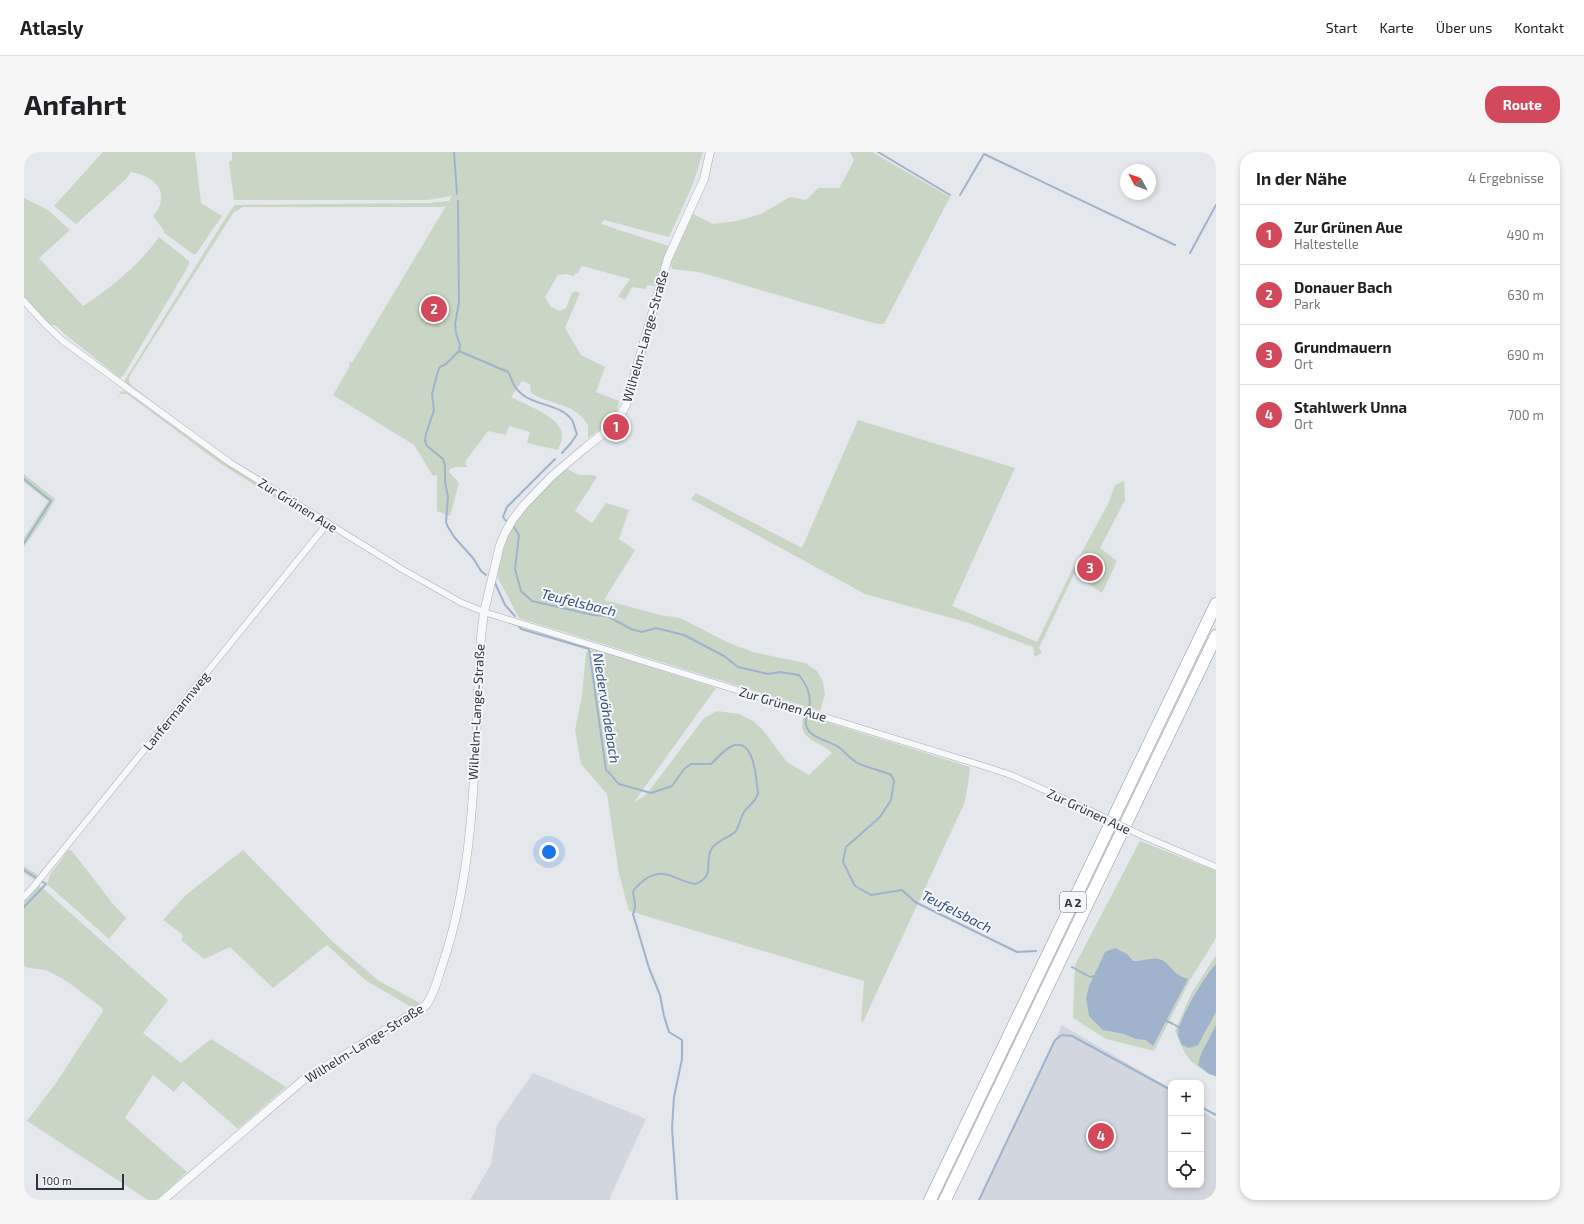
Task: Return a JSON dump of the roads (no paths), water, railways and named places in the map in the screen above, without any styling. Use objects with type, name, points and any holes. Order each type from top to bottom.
[{"type":"highway","name":"A 2","points":[[930,1200],[1216,604]]},
{"type":"highway","name":"A 2","points":[[945,1200],[1216,636]]},
{"type":"street","name":"Wilhelm-Lange-Straße","points":[[163,1200],[298,1084],[426,1005],[432,996],[449,946],[458,911],[466,859],[471,815],[480,644],[484,612],[500,545],[513,519],[524,505],[567,462],[609,429],[622,412],[639,362],[668,258],[704,179],[710,152]]},
{"type":"street","name":"Zur Grünen Aue","points":[[24,300],[45,324],[63,341],[135,395],[229,462],[328,524],[462,603],[484,612],[1011,775],[1143,836],[1216,867]]},
{"type":"street","name":"Lanfermannweg","points":[[24,897],[40,880],[328,524]]},
{"type":"water","points":[[1115,948],[1127,954],[1133,961],[1159,959],[1167,964],[1177,974],[1188,979],[1153,1046],[1146,1040],[1136,1039],[1124,1034],[1103,1030],[1089,1016],[1086,998],[1089,986],[1105,952]]},
{"type":"water","points":[[1216,964],[1216,1012],[1198,1045],[1189,1048],[1182,1045],[1178,1036],[1180,1026],[1183,1017],[1194,997]]},
{"type":"water","points":[[1216,1025],[1216,1076],[1209,1074],[1198,1065],[1201,1054]]},
{"type":"waterway","name":"Niedervöhdebach","points":[[454,152],[457,194]]},
{"type":"waterway","points":[[878,152],[950,195]]},
{"type":"waterway","points":[[960,195],[984,154],[1175,245]]},
{"type":"waterway","name":"Niedervöhdebach","points":[[458,201],[459,303],[455,324],[460,345],[459,351],[446,364],[440,367],[438,371],[432,394],[434,410],[425,441],[427,446],[443,459],[445,466],[445,482],[448,497],[446,522],[448,527],[455,538],[473,558],[481,571],[486,575]]},
{"type":"waterway","points":[[1190,253],[1216,205]]},
{"type":"waterway","name":"Teufelsbach","points":[[459,351],[508,372],[515,386],[523,395],[529,399],[555,408],[567,415],[573,421],[577,434],[562,453]]},
{"type":"waterway","name":"Teufelsbach","points":[[506,521],[503,517],[507,507],[555,459]]},
{"type":"waterway","points":[[24,479],[51,501],[24,543]]},
{"type":"waterway","name":"Teufelsbach","points":[[514,527],[519,535],[515,569],[521,591],[532,601],[593,615],[607,616],[631,629],[642,632],[656,628],[684,635],[724,656],[738,667],[768,674],[780,672],[799,675],[808,691],[810,699],[809,708]]},
{"type":"waterway","name":"Niedervöhdebach","points":[[495,583],[505,605],[515,616]]},
{"type":"waterway","name":"Niedervöhdebach","points":[[518,625],[521,629],[589,649],[606,770],[619,784],[651,793],[672,786],[684,769],[691,764],[711,764],[723,752],[732,746],[740,745],[745,748],[750,753],[753,761],[758,793],[757,796],[744,812],[735,832],[717,843],[712,848],[706,877],[702,881],[695,884],[670,875],[658,874],[644,880],[633,892],[635,906],[633,914],[649,968],[660,995],[669,1032],[682,1040],[682,1059],[674,1097],[672,1128],[677,1200]]},
{"type":"waterway","name":"Teufelsbach","points":[[807,714],[806,721],[809,732],[837,746],[860,764],[891,775],[894,781],[891,800],[880,817],[846,847],[843,862],[855,886],[871,895],[902,890],[915,902],[1017,952],[1036,951]]},
{"type":"waterway","points":[[24,870],[46,884],[24,907]]},
{"type":"waterway","name":"Teufelsbach","points":[[1072,967],[1090,977],[1096,976]]},
{"type":"waterway","name":"Teufelsbach","points":[[1165,1020],[1173,1024]]},
{"type":"waterway","name":"Teufelsbach","points":[[1175,1025],[1180,1028]]},
{"type":"waterway","points":[[979,1200],[1055,1040],[1062,1035],[1072,1036],[1168,1088]]},
{"type":"waterway","points":[[1204,1109],[1216,1115]]},
{"type":"place","name":"Donauer Bach","points":[[434,309]]},
{"type":"place","name":"Zur Grünen Aue","points":[[616,427]]},
{"type":"place","name":"Grundmauern","points":[[1090,568]]},
{"type":"place","name":"Stahlwerk Unna","points":[[1101,1136]]}]
